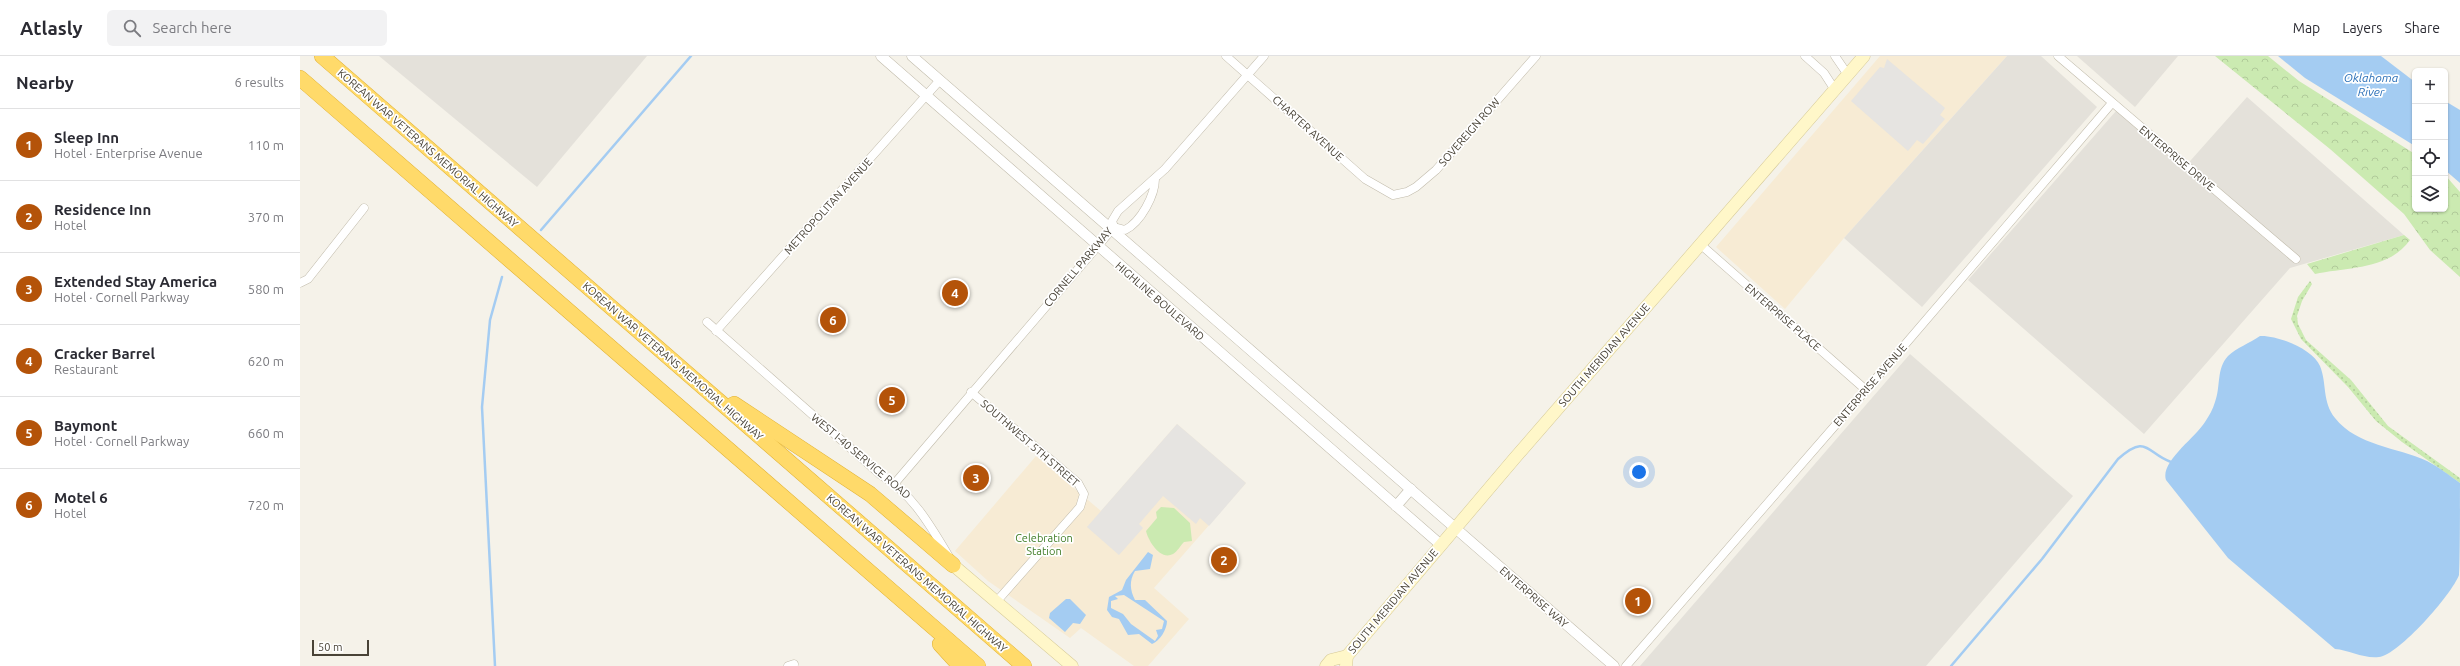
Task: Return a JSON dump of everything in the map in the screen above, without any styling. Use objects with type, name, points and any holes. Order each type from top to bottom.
[{"type":"highway","name":"KOREAN WAR VETERANS MEMORIAL HIGHWAY","points":[[322,56],[1024,666]]},
{"type":"highway","points":[[300,78],[978,666]]},
{"type":"highway","points":[[683,370],[870,494],[954,565]]},
{"type":"highway","points":[[894,594],[960,666]]},
{"type":"main road","name":"SOUTH MERIDIAN AVENUE","points":[[1326,666],[1331,660],[1346,661],[1455,528],[1864,56]]},
{"type":"main road","name":"WEST I-40 SERVICE ROAD","points":[[954,565],[1072,666]]},
{"type":"street","name":"HIGHLINE BOULEVARD","points":[[881,56],[1441,545]]},
{"type":"street","name":"HIGHLINE BOULEVARD","points":[[912,56],[1113,228],[1455,528]]},
{"type":"street","name":"CHARTER AVENUE","points":[[1226,56],[1365,179],[1393,195]]},
{"type":"street","name":"CORNELL PARKWAY","points":[[894,483],[1113,228],[1112,221],[1118,211],[1155,179],[1264,56]]},
{"type":"street","name":"SOVEREIGN ROW","points":[[1393,195],[1411,190],[1436,170],[1536,56]]},
{"type":"street","points":[[1805,56],[1824,73],[1835,90]]},
{"type":"street","points":[[1835,56],[1848,76]]},
{"type":"street","name":"ENTERPRISE DRIVE","points":[[2058,56],[2296,259]]},
{"type":"street","name":"METROPOLITAN AVENUE","points":[[716,331],[940,80]]},
{"type":"street","name":"ENTERPRISE AVENUE","points":[[1626,666],[1866,390],[2112,103]]},
{"type":"street","points":[[1113,228],[1125,230],[1132,225],[1154,192],[1155,179]]},
{"type":"street","points":[[300,283],[308,279],[364,208]]},
{"type":"street","name":"ENTERPRISE PLACE","points":[[1700,244],[1866,390]]},
{"type":"street","name":"WEST I-40 SERVICE ROAD","points":[[706,322],[881,475],[894,483],[920,509],[954,565]]},
{"type":"street","name":"SOUTHWEST 5TH STREET","points":[[971,392],[1078,483],[1084,496],[1080,508],[996,601]]},
{"type":"street","points":[[1396,506],[1411,489]]},
{"type":"street","name":"ENTERPRISE WAY","points":[[1455,528],[1614,666]]},
{"type":"shaded area","points":[[379,56],[647,56],[537,187]]},
{"type":"shaded area","points":[[1880,56],[2007,56],[1844,238],[1785,309],[1716,247]]},
{"type":"shaded area","points":[[2007,56],[2041,56],[2097,107],[1922,307],[1844,238]]},
{"type":"shaded area","points":[[2077,56],[2178,56],[2135,107]]},
{"type":"shaded area","points":[[1887,59],[1945,108],[1940,115],[1945,119],[1923,144],[1917,140],[1908,151],[1851,101],[1880,67],[1884,68]]},
{"type":"shaded area","points":[[2247,97],[2404,235],[2290,268],[2144,434],[1968,280],[2116,111],[2183,169]]},
{"type":"shaded area","points":[[1910,354],[2073,496],[1926,666],[1640,666]]},
{"type":"shaded area","name":"Celebration Station","points":[[1177,424],[1246,483],[1154,588],[1189,619],[1148,666],[1134,666],[1081,628],[1070,638],[988,581],[955,551],[1036,456],[1101,511]]},
{"type":"shaded area","points":[[1177,424],[1246,483],[1209,526],[1200,518],[1196,524],[1163,496],[1139,524],[1143,528],[1119,555],[1087,527]]},
{"type":"green space","points":[[2215,56],[2268,56],[2299,81],[2412,152],[2412,212],[2448,212],[2448,178],[2460,192],[2460,277],[2430,250],[2404,214],[2330,149]]},
{"type":"green space","points":[[2404,235],[2410,240],[2401,250],[2391,257],[2367,266],[2315,274],[2307,264]]},
{"type":"green space","points":[[2310,281],[2312,284],[2302,301],[2297,316],[2298,324],[2306,340],[2351,380],[2388,426],[2460,478],[2460,483],[2402,442],[2376,421],[2348,387],[2301,339],[2291,319],[2298,297]]},
{"type":"green space","points":[[1161,507],[1174,508],[1190,523],[1192,541],[1184,542],[1173,554],[1168,555],[1164,555],[1155,548],[1146,531],[1157,518],[1156,512]]},
{"type":"water","name":"Oklahoma River","points":[[2278,56],[2381,56],[2412,80],[2412,144],[2305,78]]},
{"type":"water","points":[[2448,103],[2460,110],[2460,183],[2448,173]]},
{"type":"water","points":[[2260,336],[2276,338],[2294,344],[2310,354],[2316,360],[2322,372],[2326,399],[2331,412],[2344,427],[2354,435],[2378,445],[2427,461],[2460,483],[2459,575],[2436,609],[2411,635],[2388,654],[2379,657],[2362,656],[2335,649],[2228,558],[2166,480],[2168,466],[2173,458],[2200,428],[2212,410],[2217,396],[2220,372],[2224,361],[2235,350]]},
{"type":"water","points":[[1148,552],[1153,555],[1150,569],[1135,571],[1131,586],[1135,600],[1145,600],[1167,621],[1166,628],[1158,640],[1152,644],[1139,634],[1128,635],[1119,619],[1112,617],[1107,610],[1109,597],[1122,590],[1126,580]],"holes":[[[1124,595],[1164,621],[1162,629],[1156,630],[1158,636],[1155,641],[1131,624],[1123,614],[1111,608],[1111,601],[1118,599],[1115,596]]]},
{"type":"water","points":[[1066,599],[1070,599],[1086,615],[1080,624],[1073,623],[1065,632],[1049,618],[1050,613]]},
{"type":"waterway","points":[[541,230],[691,56]]},
{"type":"waterway","points":[[495,666],[482,407],[490,320],[502,277]]},
{"type":"waterway","points":[[1951,666],[2042,559],[2118,459],[2135,447],[2141,446],[2146,447],[2171,462]]},
{"type":"place","name":"Cracker Barrel","points":[[955,293]]},
{"type":"place","name":"Motel 6","points":[[833,320]]},
{"type":"place","name":"Baymont","points":[[892,400]]},
{"type":"place","name":"Extended Stay America","points":[[976,478]]},
{"type":"place","name":"Residence Inn","points":[[1224,560]]},
{"type":"place","name":"Sleep Inn","points":[[1638,601]]}]
